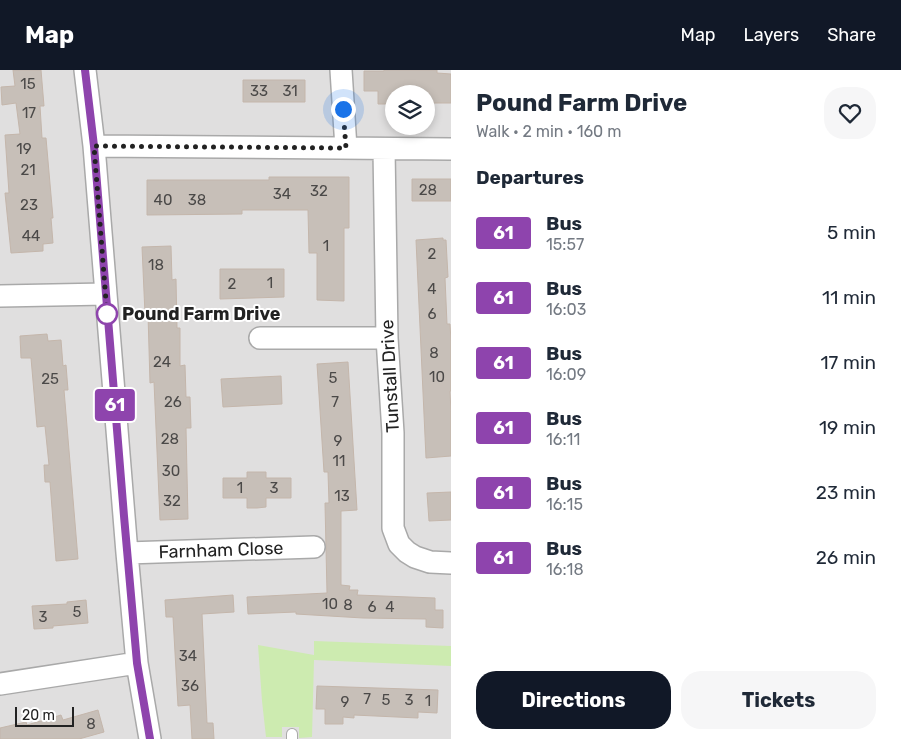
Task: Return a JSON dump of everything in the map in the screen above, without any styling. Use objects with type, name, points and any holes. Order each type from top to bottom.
[{"type":"street","points":[[85,70],[94,146],[137,663],[150,739]]},
{"type":"street","points":[[341,70],[346,148]]},
{"type":"street","points":[[94,146],[451,149]]},
{"type":"street","name":"Tunstall Drive","points":[[384,149],[387,338],[393,432],[393,528],[399,544],[415,557],[430,562],[451,563]]},
{"type":"street","points":[[0,296],[106,294]]},
{"type":"street","points":[[260,338],[387,338]]},
{"type":"street","name":"Farnham Close","points":[[127,553],[314,547]]},
{"type":"street","points":[[0,684],[137,663]]},
{"type":"shaded area","points":[[0,70],[451,70],[451,739],[0,739]]},
{"type":"green space","points":[[314,641],[451,646],[451,666],[314,660],[312,737],[299,738],[299,727],[282,727],[282,737],[266,737],[258,645],[314,655]]},
{"type":"building","points":[[13,70],[41,70],[44,106],[40,106],[42,138],[46,138],[53,218],[51,218],[53,243],[43,244],[43,251],[11,253],[5,193],[9,193],[5,135],[20,134],[16,103],[2,105],[1,87],[15,86]]},
{"type":"building","points":[[437,70],[437,73],[451,74],[451,103],[435,103],[435,85],[385,85],[385,104],[378,104],[378,91],[364,91],[364,71]]},
{"type":"building","points":[[243,80],[305,80],[305,102],[243,102]]},
{"type":"building","points":[[269,177],[349,177],[349,228],[344,228],[344,301],[317,300],[317,253],[309,253],[308,210],[242,210],[242,214],[147,215],[147,180],[269,180]]},
{"type":"building","points":[[412,179],[451,179],[451,201],[412,201]]},
{"type":"building","points":[[443,238],[443,240],[446,240],[448,277],[445,278],[447,324],[450,324],[451,341],[451,456],[426,458],[416,240]]},
{"type":"building","points":[[171,246],[172,280],[176,279],[177,328],[180,328],[180,366],[185,365],[186,397],[190,397],[191,428],[186,428],[188,519],[160,520],[154,382],[150,383],[148,314],[145,314],[142,247]]},
{"type":"building","points":[[220,269],[284,269],[284,297],[220,299]]},
{"type":"building","points":[[47,334],[48,341],[61,340],[63,366],[66,365],[68,390],[64,390],[78,559],[56,561],[50,482],[45,482],[44,465],[49,465],[45,426],[37,427],[31,358],[21,358],[20,336]]},
{"type":"building","points":[[348,362],[357,510],[341,511],[341,585],[350,586],[349,590],[358,590],[357,595],[435,598],[435,610],[443,610],[443,628],[426,627],[426,619],[363,618],[296,614],[296,612],[248,614],[247,597],[327,593],[325,503],[329,503],[328,472],[324,472],[317,364]]},
{"type":"building","points":[[281,376],[282,404],[223,407],[221,379]]},
{"type":"building","points":[[247,472],[266,472],[266,478],[291,478],[291,498],[266,498],[266,507],[247,508],[247,498],[223,498],[223,478],[247,478]]},
{"type":"building","points":[[451,492],[451,520],[429,521],[427,493]]},
{"type":"building","points":[[233,595],[234,612],[202,614],[207,723],[213,723],[214,739],[192,739],[190,705],[178,706],[173,617],[166,617],[165,600]]},
{"type":"building","points":[[86,600],[88,623],[34,629],[32,606],[67,604],[67,602]]},
{"type":"building","points":[[317,686],[438,690],[437,713],[418,712],[418,718],[354,715],[354,718],[343,717],[343,724],[325,724],[325,709],[316,709]]},
{"type":"building","points":[[98,710],[104,732],[79,739],[0,739],[0,728],[26,722],[27,725],[61,715],[63,720]]},
{"type":"bus line","name":"61","points":[[85,70],[94,146],[137,663],[150,739]]},
{"type":"place","name":"Pound Farm Drive","points":[[107,314]]},
{"type":"route","points":[[107,314],[94,146],[346,148],[343,109]]}]
